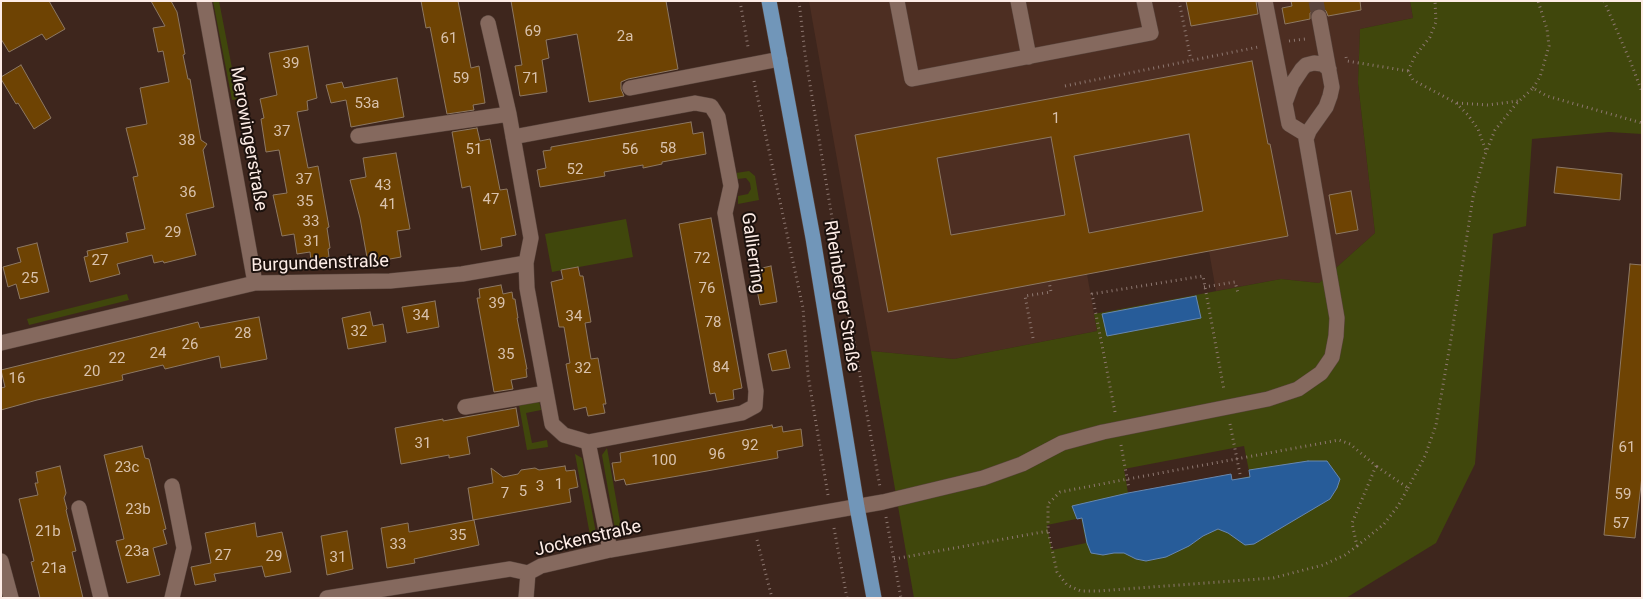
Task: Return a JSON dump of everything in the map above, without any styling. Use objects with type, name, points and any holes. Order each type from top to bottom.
[{"type":"main road","name":"Rheinberger Straße","points":[[769,1],[813,238],[857,507],[874,598]]},
{"type":"street","name":"Merowingerstraße","points":[[204,1],[254,283]]},
{"type":"street","points":[[897,1],[912,79],[1150,33],[1144,1]]},
{"type":"street","points":[[1018,1],[1029,57]]},
{"type":"street","points":[[1265,1],[1289,124],[1307,135],[1326,107],[1332,87],[1319,17]]},
{"type":"street","name":"Gallierring","points":[[488,23],[509,114],[513,137],[531,238],[526,262],[526,288],[552,424],[564,435],[588,442],[742,413],[755,406],[756,391],[725,213],[731,186],[718,117],[711,106],[695,103],[513,137]]},
{"type":"street","points":[[630,88],[780,60]]},
{"type":"street","points":[[1285,103],[1292,84],[1306,65],[1322,64],[1329,69]]},
{"type":"street","points":[[358,136],[509,114]]},
{"type":"street","name":"Jockenstraße","points":[[327,598],[510,569],[528,573],[541,566],[610,550],[883,502],[970,482],[1022,464],[1062,443],[1118,429],[1268,399],[1298,389],[1321,373],[1332,357],[1337,318],[1308,159],[1307,135]]},
{"type":"street","name":"Burgundenstraße","points":[[1,343],[254,283],[390,281],[462,274],[526,262]]},
{"type":"street","points":[[465,407],[546,393]]},
{"type":"street","points":[[588,442],[610,550]]},
{"type":"street","points":[[172,486],[184,548],[172,598]]},
{"type":"street","points":[[79,508],[100,598]]},
{"type":"street","points":[[1,561],[10,598]]},
{"type":"street","points":[[526,598],[528,573]]},
{"type":"path","points":[[740,1],[751,65],[790,240],[803,308],[808,375],[847,598]]},
{"type":"path","points":[[799,1],[805,54],[834,230],[901,598]]},
{"type":"path","points":[[1179,1],[1191,60]]},
{"type":"path","points":[[1408,70],[1415,56],[1430,37],[1436,22],[1435,1]]},
{"type":"path","points":[[1408,488],[1376,466],[1350,444],[1339,440],[1060,492],[1048,504],[1048,531],[1057,572],[1066,585],[1081,591],[1098,591],[1273,578],[1323,565],[1345,555],[1384,524],[1398,506],[1408,488],[1425,456],[1436,425],[1473,197],[1484,158],[1495,130],[1519,101],[1533,88],[1540,77],[1549,46],[1547,29],[1538,1]]},
{"type":"path","points":[[1604,1],[1642,92]]},
{"type":"path","points":[[1533,88],[1547,96],[1642,123]]},
{"type":"path","points":[[1456,103],[1488,105],[1519,101]]},
{"type":"path","points":[[1130,489],[1092,294],[1203,276],[1240,474]]},
{"type":"path","points":[[1033,338],[1025,296],[1051,292],[1049,281]]},
{"type":"path","points":[[1204,287],[1235,282],[1238,293]]},
{"type":"path","points":[[1357,546],[1352,523],[1376,466]]},
{"type":"path","points":[[753,525],[772,598]]},
{"type":"path","points":[[894,560],[1048,531]]},
{"type":"shaded area","points":[[809,1],[1410,1],[1413,18],[1360,29],[1358,83],[1375,233],[1319,283],[1281,279],[1216,291],[1209,251],[1087,274],[1097,331],[954,359],[871,351]]},
{"type":"green space","points":[[213,1],[219,1],[238,99],[232,100]]},
{"type":"green space","points":[[1410,1],[1642,1],[1642,134],[1609,132],[1532,139],[1526,226],[1493,234],[1475,464],[1436,543],[1346,598],[914,598],[871,351],[954,359],[1097,331],[1094,314],[1281,279],[1319,283],[1375,233],[1358,83],[1360,29],[1413,18]],"holes":[[[1244,446],[1250,476],[1232,480],[1231,474],[1128,493],[1124,469]],[[1081,518],[1086,543],[1052,550],[1047,525]]]},
{"type":"green space","points":[[749,171],[755,176],[759,200],[738,204],[738,196],[748,194],[751,189],[750,183],[746,178],[737,179],[736,173]]},
{"type":"green space","points":[[626,219],[633,257],[552,272],[545,234]]},
{"type":"green space","points":[[127,294],[129,300],[29,325],[27,319]]},
{"type":"green space","points":[[539,401],[541,410],[526,413],[532,443],[547,440],[548,447],[527,450],[519,405]]},
{"type":"green space","points":[[607,448],[621,527],[615,529],[602,455]]},
{"type":"green space","points":[[575,454],[582,458],[596,533],[590,535]]},
{"type":"water","points":[[1196,296],[1201,318],[1107,336],[1102,314]]},
{"type":"water","points":[[1308,461],[1327,461],[1340,479],[1330,499],[1254,544],[1245,545],[1228,533],[1218,529],[1166,557],[1146,561],[1136,559],[1124,553],[1103,555],[1091,553],[1082,518],[1077,519],[1072,506],[1128,493],[1231,474],[1232,480],[1250,477],[1249,470]]},
{"type":"building","points":[[1,1],[49,1],[65,29],[46,40],[42,34],[9,52],[1,39]]},
{"type":"building","points":[[151,1],[171,1],[177,12],[185,54],[183,55],[188,79],[190,79],[201,140],[207,144],[203,150],[214,207],[186,214],[196,255],[164,263],[163,261],[154,263],[152,255],[117,264],[120,274],[90,282],[84,257],[88,256],[87,251],[128,242],[126,233],[145,229],[133,177],[138,176],[126,128],[147,124],[140,88],[169,82],[163,51],[158,52],[153,28],[165,26]]},
{"type":"building","points":[[421,1],[458,1],[471,68],[479,66],[485,103],[473,105],[474,110],[447,114],[430,27],[426,28]]},
{"type":"building","points":[[511,1],[666,1],[678,69],[628,79],[621,82],[624,96],[589,102],[577,34],[546,40],[549,58],[542,60],[547,92],[520,96],[515,66],[522,65]]},
{"type":"building","points":[[1186,1],[1256,1],[1258,14],[1191,26]]},
{"type":"building","points":[[1291,1],[1360,1],[1361,10],[1328,16],[1323,8],[1317,8],[1310,13],[1310,19],[1285,24],[1282,8],[1292,6]]},
{"type":"building","points":[[308,46],[317,98],[307,101],[308,110],[297,112],[308,168],[318,166],[329,227],[327,228],[330,248],[328,249],[329,257],[311,261],[310,252],[297,254],[294,234],[282,236],[273,195],[287,193],[279,150],[266,152],[261,119],[264,118],[260,99],[277,95],[269,53]]},
{"type":"building","points":[[1252,61],[1288,236],[888,312],[855,135]],"holes":[[[1189,134],[1203,211],[1089,233],[1074,156]],[[1051,137],[1065,215],[951,235],[937,158]]]},
{"type":"building","points":[[21,65],[51,118],[34,129],[1,79],[1,77]]},
{"type":"building","points":[[397,78],[404,117],[351,127],[346,100],[331,103],[326,85],[342,82],[344,88]]},
{"type":"building","points":[[691,122],[693,134],[703,132],[706,154],[662,162],[662,164],[643,168],[643,165],[604,172],[605,176],[540,187],[537,170],[546,168],[543,151],[551,150],[551,147]]},
{"type":"building","points":[[477,128],[480,141],[490,139],[500,190],[507,189],[516,235],[501,238],[502,246],[481,250],[470,186],[462,188],[452,132]]},
{"type":"building","points":[[396,153],[410,229],[397,231],[401,257],[368,263],[360,218],[350,180],[366,177],[363,158]]},
{"type":"building","points":[[1557,167],[1622,174],[1620,200],[1554,193]]},
{"type":"building","points":[[1351,191],[1358,230],[1336,234],[1329,195]]},
{"type":"building","points":[[711,218],[742,388],[733,390],[734,399],[717,402],[715,393],[710,394],[679,224]]},
{"type":"building","points":[[37,243],[49,292],[20,299],[16,284],[8,287],[3,267],[21,262],[17,248]]},
{"type":"building","points":[[1630,264],[1642,265],[1642,476],[1635,538],[1604,535]]},
{"type":"building","points":[[771,266],[777,302],[760,305],[753,270]]},
{"type":"building","points":[[578,267],[580,276],[583,276],[591,322],[585,323],[591,359],[598,358],[606,404],[603,404],[605,413],[588,416],[586,407],[574,410],[566,364],[570,363],[564,327],[559,327],[551,282],[563,279],[561,270]]},
{"type":"building","points":[[501,285],[503,294],[512,292],[513,299],[515,299],[527,377],[511,380],[513,389],[494,392],[477,298],[480,298],[479,289]]},
{"type":"building","points":[[435,301],[439,327],[407,333],[402,307]]},
{"type":"building","points":[[370,312],[373,326],[383,324],[386,342],[348,349],[342,318]]},
{"type":"building","points":[[259,317],[267,359],[221,368],[219,356],[165,369],[163,365],[122,375],[123,380],[1,410],[1,388],[5,387],[1,370],[198,322],[200,328]]},
{"type":"building","points":[[786,350],[790,368],[772,371],[768,354]]},
{"type":"building","points":[[516,408],[519,426],[467,437],[470,454],[449,458],[449,455],[401,464],[395,428]]},
{"type":"building","points":[[772,425],[773,428],[782,426],[783,432],[801,429],[803,446],[777,451],[778,458],[626,485],[624,479],[615,481],[612,463],[621,462],[620,453]]},
{"type":"building","points":[[142,446],[145,458],[149,459],[166,529],[163,530],[167,544],[153,548],[160,575],[127,583],[116,541],[124,539],[104,455]]},
{"type":"building","points":[[60,466],[66,493],[64,498],[66,510],[76,551],[72,552],[83,598],[40,598],[31,562],[34,561],[19,499],[38,495],[35,483],[38,483],[36,472]]},
{"type":"building","points":[[565,466],[566,471],[575,470],[578,487],[569,489],[571,502],[473,520],[468,488],[493,483],[491,468],[503,477],[518,474],[521,470],[535,468],[539,470]]},
{"type":"building","points":[[474,520],[479,545],[414,559],[415,563],[387,568],[381,528],[408,523],[409,532]]},
{"type":"building","points":[[255,523],[257,537],[282,532],[291,572],[265,577],[262,566],[214,574],[216,581],[195,585],[191,567],[211,563],[205,533]]},
{"type":"building","points":[[347,531],[353,569],[327,575],[321,536]]},
{"type":"tunnel","points":[[1316,1],[1319,17]]}]
